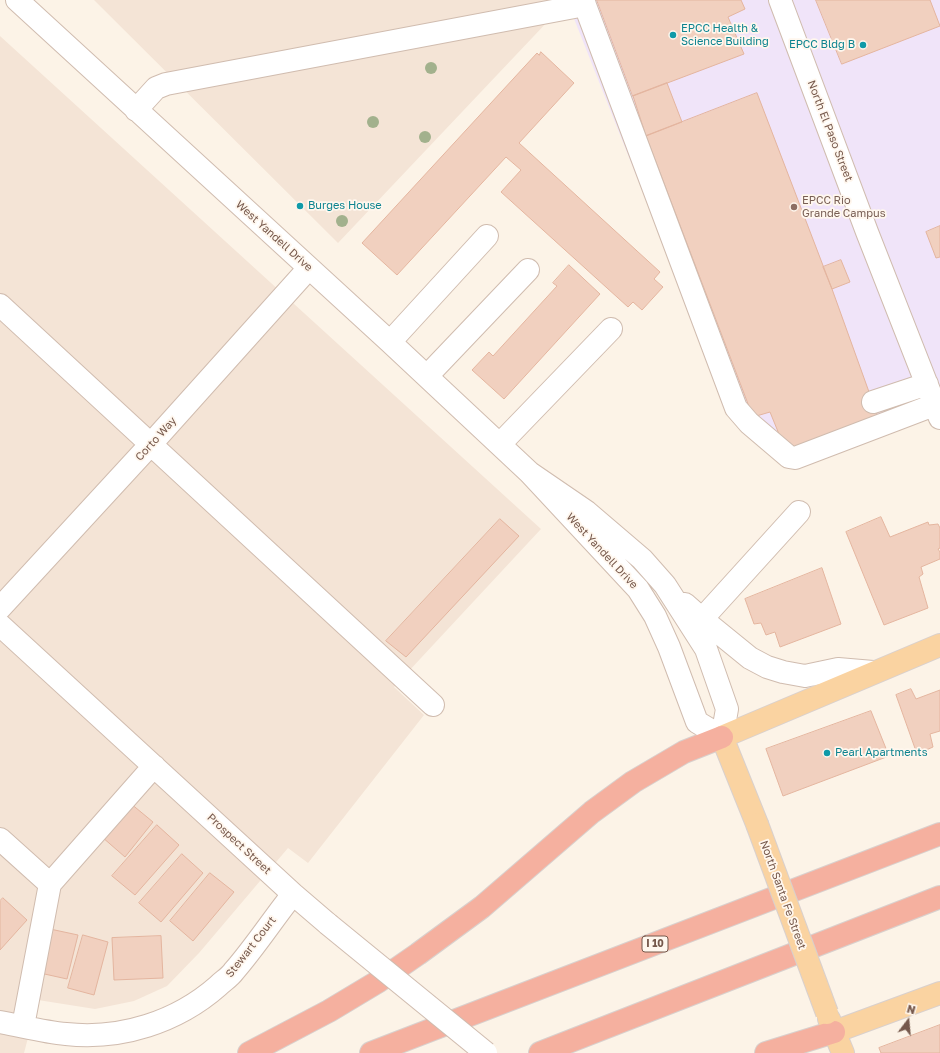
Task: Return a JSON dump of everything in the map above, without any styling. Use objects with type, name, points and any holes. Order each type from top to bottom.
[{"type":"highway","points":[[249,1053],[329,1011],[379,981],[482,907],[592,812],[633,782],[684,752],[722,737]]},
{"type":"highway","name":"I 10","points":[[371,1053],[940,834]]},
{"type":"highway","points":[[540,1053],[940,896]]},
{"type":"highway","points":[[766,1053],[831,1022]]},
{"type":"main road","points":[[722,737],[940,645]]},
{"type":"main road","name":"North Santa Fe Street","points":[[722,737],[757,824],[843,1053]]},
{"type":"main road","points":[[831,1022],[940,993]]},
{"type":"street","name":"West Yandell Drive","points":[[16,0],[427,376],[530,473],[638,589],[655,616],[697,722],[722,737],[727,709],[706,649],[665,585],[642,559],[588,512],[530,473]]},
{"type":"street","name":"North El Paso Street","points":[[780,0],[867,232],[937,412]]},
{"type":"street","points":[[136,110],[156,88],[166,84],[584,2],[736,408],[749,423],[789,457],[795,458],[937,412]]},
{"type":"street","points":[[390,342],[487,236]]},
{"type":"street","name":"Corto Way","points":[[0,608],[151,444],[309,268]]},
{"type":"street","points":[[427,376],[528,270]]},
{"type":"street","points":[[0,305],[433,705]]},
{"type":"street","points":[[500,444],[610,329]]},
{"type":"street","points":[[873,402],[927,384]]},
{"type":"street","points":[[702,619],[799,512]]},
{"type":"street","points":[[665,585],[702,619],[750,658],[767,667],[805,676],[838,669],[873,672]]},
{"type":"street","name":"Prospect Street","points":[[0,625],[293,894],[486,1053]]},
{"type":"street","points":[[23,1026],[50,884],[154,766]]},
{"type":"street","points":[[0,839],[50,884]]},
{"type":"street","name":"Stewart Court","points":[[0,1022],[66,1034],[104,1035],[120,1033],[152,1025],[182,1012],[205,998],[233,972],[293,894]]},
{"type":"shaded area","points":[[94,0],[568,0],[338,243]]},
{"type":"shaded area","name":"EPCC Rio Grande Campus","points":[[592,0],[940,0],[940,398],[795,468],[729,410],[573,16]]},
{"type":"shaded area","points":[[0,36],[541,529],[394,687],[424,715],[308,863],[288,848],[199,953],[167,986],[134,1001],[95,1009],[38,1000],[24,1053],[0,1053]]},
{"type":"building","name":"EPCC Health & Science Building","points":[[597,0],[741,0],[745,9],[728,17],[744,54],[633,96]]},
{"type":"building","name":"EPCC Bldg B","points":[[816,0],[930,0],[940,26],[842,64]]},
{"type":"building","points":[[541,52],[574,83],[519,143],[660,272],[654,279],[663,287],[642,310],[633,302],[628,307],[501,192],[521,170],[506,157],[397,275],[362,243],[537,53],[539,55]]},
{"type":"building","points":[[667,83],[682,122],[646,136],[633,96]]},
{"type":"building","points":[[757,93],[832,289],[878,417],[794,449],[781,439],[770,412],[753,417],[646,136]]},
{"type":"building","points":[[940,226],[940,257],[936,258],[926,232]]},
{"type":"building","points":[[841,260],[850,282],[832,289],[823,267]]},
{"type":"building","points":[[569,265],[600,294],[504,399],[472,370],[489,352],[493,356],[557,286],[553,283]]},
{"type":"building","points":[[881,517],[890,537],[928,522],[929,525],[938,524],[940,528],[940,548],[938,549],[940,552],[940,559],[921,567],[923,574],[919,577],[928,608],[884,625],[846,532]]},
{"type":"building","points":[[500,519],[519,536],[406,657],[386,641]]},
{"type":"building","points":[[822,568],[841,624],[780,647],[775,632],[766,635],[761,623],[754,624],[745,599]]},
{"type":"building","points":[[911,689],[916,699],[940,690],[940,731],[930,734],[933,747],[917,754],[896,695]]},
{"type":"building","name":"Pearl Apartments","points":[[871,711],[889,756],[783,796],[766,749]]},
{"type":"building","points":[[130,803],[153,822],[125,857],[102,837]]},
{"type":"building","points":[[157,825],[179,845],[135,895],[112,876]]},
{"type":"building","points":[[182,854],[203,873],[161,922],[139,903]]},
{"type":"building","points":[[210,873],[234,892],[193,941],[170,921]]},
{"type":"building","points":[[3,898],[27,920],[0,950],[0,901]]},
{"type":"building","points":[[50,929],[78,935],[67,979],[40,973]]},
{"type":"building","points":[[83,935],[108,942],[94,995],[68,988]]},
{"type":"building","points":[[161,936],[163,978],[114,980],[112,938]]},
{"type":"building","points":[[940,1025],[940,1053],[881,1053],[879,1048]]},
{"type":"place","name":"EPCC Health & Science Building","points":[[673,35]]},
{"type":"place","name":"EPCC Bldg B","points":[[863,45]]},
{"type":"place","name":"Burges House","points":[[300,206]]},
{"type":"place","name":"EPCC Rio Grande Campus","points":[[794,207]]},
{"type":"place","name":"Pearl Apartments","points":[[827,753]]}]
